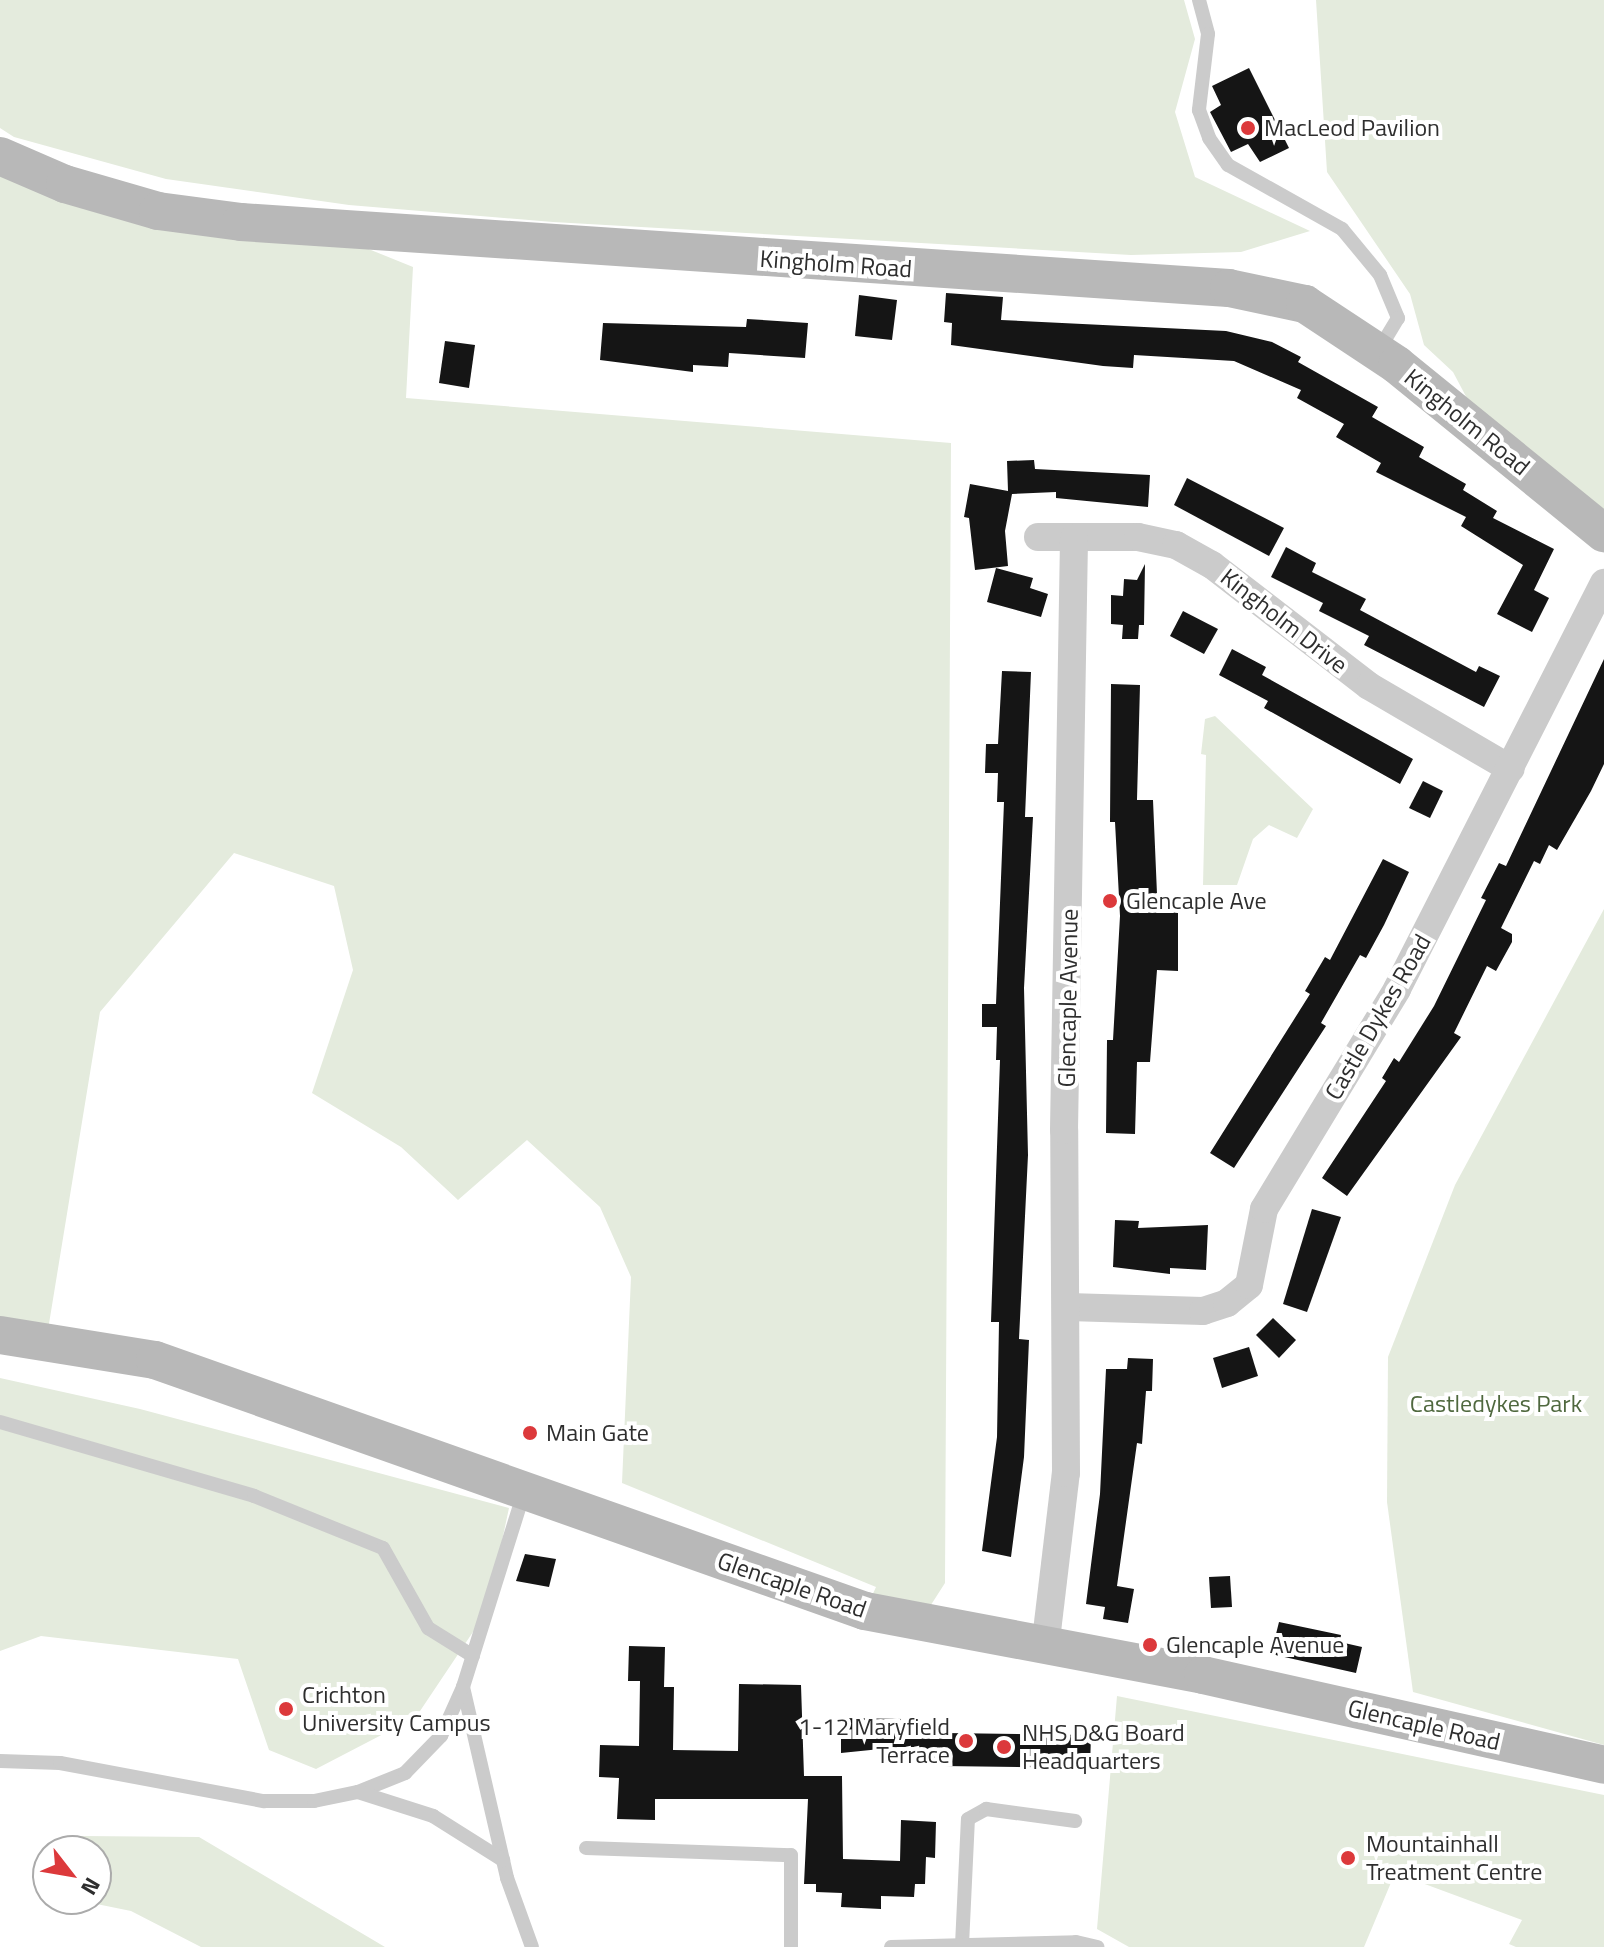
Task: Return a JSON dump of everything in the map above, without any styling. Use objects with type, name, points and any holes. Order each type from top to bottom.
[{"type":"main road","name":"Kingholm Road","points":[[0,156],[65,184],[158,211],[324,231],[1229,288],[1305,304],[1379,351],[1604,533]]},
{"type":"main road","name":"Glencaple Road","points":[[0,1335],[155,1360],[865,1611],[1045,1648],[1203,1675],[1604,1765]]},
{"type":"street","name":"Kingholm Drive","points":[[1038,537],[1138,537],[1176,545],[1212,565],[1369,686],[1511,769]]},
{"type":"street","name":"Glencaple Avenue","points":[[1045,1648],[1066,1473],[1068,1307],[1064,1130],[1074,538]]},
{"type":"street","name":"Castle Dykes Road","points":[[1068,1307],[1203,1311],[1227,1303],[1249,1285],[1264,1209],[1397,989],[1604,583]]},
{"type":"lane","points":[[1199,0],[1208,34],[1199,110],[1209,138],[1228,165],[1342,229],[1380,275],[1398,318],[1379,351]]},
{"type":"lane","points":[[0,1422],[254,1496],[383,1548],[428,1628],[473,1656]]},
{"type":"lane","points":[[0,1761],[60,1763],[264,1801],[314,1801],[358,1792],[405,1773],[432,1745],[463,1687],[524,1492]]},
{"type":"lane","points":[[463,1687],[503,1860],[532,1947]]},
{"type":"lane","points":[[358,1792],[433,1816],[503,1860]]},
{"type":"lane","points":[[962,1945],[968,1819],[986,1809],[1075,1821]]},
{"type":"lane","points":[[586,1848],[791,1855],[791,1947]]},
{"type":"lane","points":[[891,1947],[1076,1942],[1097,1947]]},
{"type":"green space","points":[[0,0],[1184,0],[1195,39],[1175,112],[1195,177],[1310,231],[1241,252],[1131,255],[553,222],[349,205],[166,179],[14,137],[0,128]]},
{"type":"green space","points":[[1316,0],[1604,0],[1604,525],[1487,436],[1453,372],[1424,345],[1410,294],[1327,172]]},
{"type":"green space","points":[[0,156],[324,231],[413,267],[406,398],[951,443],[945,1583],[920,1622],[865,1611],[876,1587],[622,1483],[631,1277],[600,1207],[527,1140],[458,1200],[401,1147],[312,1093],[353,970],[334,886],[234,853],[100,1012],[46,1342],[0,1335]]},
{"type":"green space","points":[[1215,716],[1313,809],[1297,838],[1269,825],[1253,839],[1237,885],[1203,885],[1206,755],[1201,754],[1205,719]]},
{"type":"green space","name":"Castledykes Park","points":[[1604,909],[1604,1745],[1413,1692],[1387,1502],[1388,1357],[1455,1185]]},
{"type":"green space","points":[[0,1378],[140,1409],[509,1508],[487,1611],[416,1717],[316,1769],[269,1750],[238,1659],[41,1636],[0,1651]]},
{"type":"green space","name":"Mountainhall Treatment Centre","points":[[1117,1696],[1604,1795],[1604,1947],[1516,1947],[1509,1944],[1522,1920],[1395,1873],[1364,1947],[1129,1947],[1097,1929]]},
{"type":"green space","points":[[112,1836],[199,1837],[385,1947],[201,1947],[131,1911],[112,1907]]},
{"type":"building","name":"MacLeod Pavilion","points":[[1249,68],[1289,148],[1260,162],[1248,144],[1231,152],[1210,112],[1221,105],[1212,86]]},
{"type":"building","points":[[946,293],[1003,297],[1001,320],[1226,331],[1272,342],[1301,357],[1298,362],[1378,407],[1372,417],[1424,447],[1419,457],[1466,484],[1463,490],[1497,511],[1493,518],[1554,549],[1534,590],[1549,598],[1532,632],[1497,614],[1523,565],[1461,526],[1466,517],[1376,472],[1381,463],[1336,437],[1344,424],[1297,398],[1301,390],[1234,361],[1134,355],[1133,368],[951,345],[952,323],[944,322]]},
{"type":"building","points":[[859,295],[897,300],[892,340],[855,336]]},
{"type":"building","points":[[747,319],[808,323],[805,358],[729,353],[728,367],[693,365],[693,372],[600,360],[603,323],[746,327]]},
{"type":"building","points":[[445,341],[475,345],[469,388],[439,383]]},
{"type":"building","points":[[1034,460],[1035,469],[1150,475],[1148,507],[1056,498],[1056,492],[1012,494],[1005,531],[1008,566],[975,570],[969,518],[964,517],[970,484],[1008,491],[1007,461]]},
{"type":"building","points":[[1187,478],[1284,528],[1269,556],[1174,505]]},
{"type":"building","points":[[1286,547],[1316,563],[1312,572],[1366,599],[1360,610],[1476,672],[1479,666],[1500,676],[1484,707],[1364,645],[1369,636],[1319,611],[1323,603],[1271,577]]},
{"type":"building","points":[[1145,564],[1144,625],[1139,625],[1138,639],[1122,639],[1123,625],[1111,624],[1111,595],[1123,596],[1124,579],[1137,580]]},
{"type":"building","points":[[996,568],[1033,578],[1030,588],[1048,594],[1041,617],[987,602]]},
{"type":"building","points":[[1183,611],[1218,629],[1204,654],[1170,636]]},
{"type":"building","points":[[1232,649],[1266,667],[1262,675],[1413,759],[1400,784],[1264,708],[1268,701],[1219,675]]},
{"type":"building","points":[[1604,659],[1604,764],[1557,850],[1549,845],[1540,864],[1534,861],[1501,928],[1512,934],[1512,942],[1496,971],[1487,966],[1454,1033],[1461,1037],[1347,1196],[1322,1178],[1386,1081],[1382,1078],[1394,1058],[1399,1062],[1434,1006],[1486,900],[1481,898],[1499,863],[1506,866]]},
{"type":"building","points":[[1002,671],[1031,672],[1025,817],[1033,817],[1024,988],[1028,1155],[1019,1339],[1029,1340],[1024,1457],[1011,1557],[982,1551],[997,1437],[999,1322],[991,1322],[1000,1060],[996,1060],[997,1027],[982,1027],[982,1004],[996,1004],[1004,802],[997,802],[998,773],[985,773],[986,744],[998,744]]},
{"type":"building","points":[[1111,684],[1140,685],[1137,800],[1153,800],[1157,894],[1162,894],[1162,904],[1178,904],[1178,971],[1157,970],[1150,1062],[1137,1062],[1135,1134],[1106,1133],[1107,1040],[1113,1040],[1120,916],[1115,822],[1110,822]]},
{"type":"building","points":[[1423,781],[1443,791],[1430,818],[1409,808]]},
{"type":"building","points":[[1383,859],[1409,872],[1384,925],[1366,958],[1360,955],[1321,1023],[1326,1026],[1234,1168],[1210,1153],[1310,994],[1305,991],[1325,957],[1330,960]]},
{"type":"building","points":[[1312,1209],[1341,1217],[1307,1312],[1283,1304]]},
{"type":"building","points":[[1115,1220],[1139,1221],[1138,1228],[1208,1225],[1206,1270],[1170,1268],[1170,1274],[1113,1267]]},
{"type":"building","points":[[1273,1318],[1296,1340],[1279,1358],[1256,1335]]},
{"type":"building","points":[[1249,1347],[1258,1376],[1222,1388],[1213,1358]]},
{"type":"building","points":[[1128,1358],[1153,1359],[1152,1391],[1146,1391],[1142,1444],[1137,1443],[1117,1586],[1134,1589],[1128,1623],[1103,1619],[1105,1607],[1086,1604],[1100,1494],[1106,1369],[1127,1369]]},
{"type":"building","points":[[525,1554],[556,1559],[549,1587],[516,1581]]},
{"type":"building","points":[[1230,1576],[1232,1607],[1211,1608],[1209,1577]]},
{"type":"building","points":[[1279,1622],[1341,1635],[1340,1642],[1362,1647],[1356,1673],[1271,1654]]},
{"type":"building","points":[[629,1646],[665,1647],[664,1687],[674,1687],[673,1750],[738,1751],[739,1684],[801,1685],[804,1776],[842,1776],[843,1859],[900,1861],[901,1820],[936,1822],[935,1858],[926,1857],[925,1884],[915,1884],[914,1897],[881,1896],[881,1909],[841,1907],[842,1893],[816,1892],[816,1884],[804,1884],[808,1799],[655,1799],[655,1820],[617,1819],[619,1778],[599,1777],[600,1745],[639,1746],[640,1681],[628,1681]]},
{"type":"building","name":"1-12 Maryfield Terrace","points":[[841,1718],[903,1719],[902,1724],[945,1733],[1091,1735],[1090,1768],[943,1766],[943,1761],[900,1754],[900,1747],[841,1753]]},
{"type":"place","name":"MacLeod Pavilion","points":[[1248,128]]},
{"type":"place","name":"Glencaple Ave","points":[[1110,901]]},
{"type":"place","name":"Main Gate","points":[[530,1433]]},
{"type":"place","name":"Glencaple Avenue","points":[[1150,1645]]},
{"type":"place","name":"Crichton University Campus","points":[[286,1709]]},
{"type":"place","name":"1-12 Maryfield Terrace","points":[[966,1741]]},
{"type":"place","name":"NHS D&G Board Headquarters","points":[[1004,1747]]},
{"type":"place","name":"Mountainhall Treatment Centre","points":[[1348,1858]]}]
